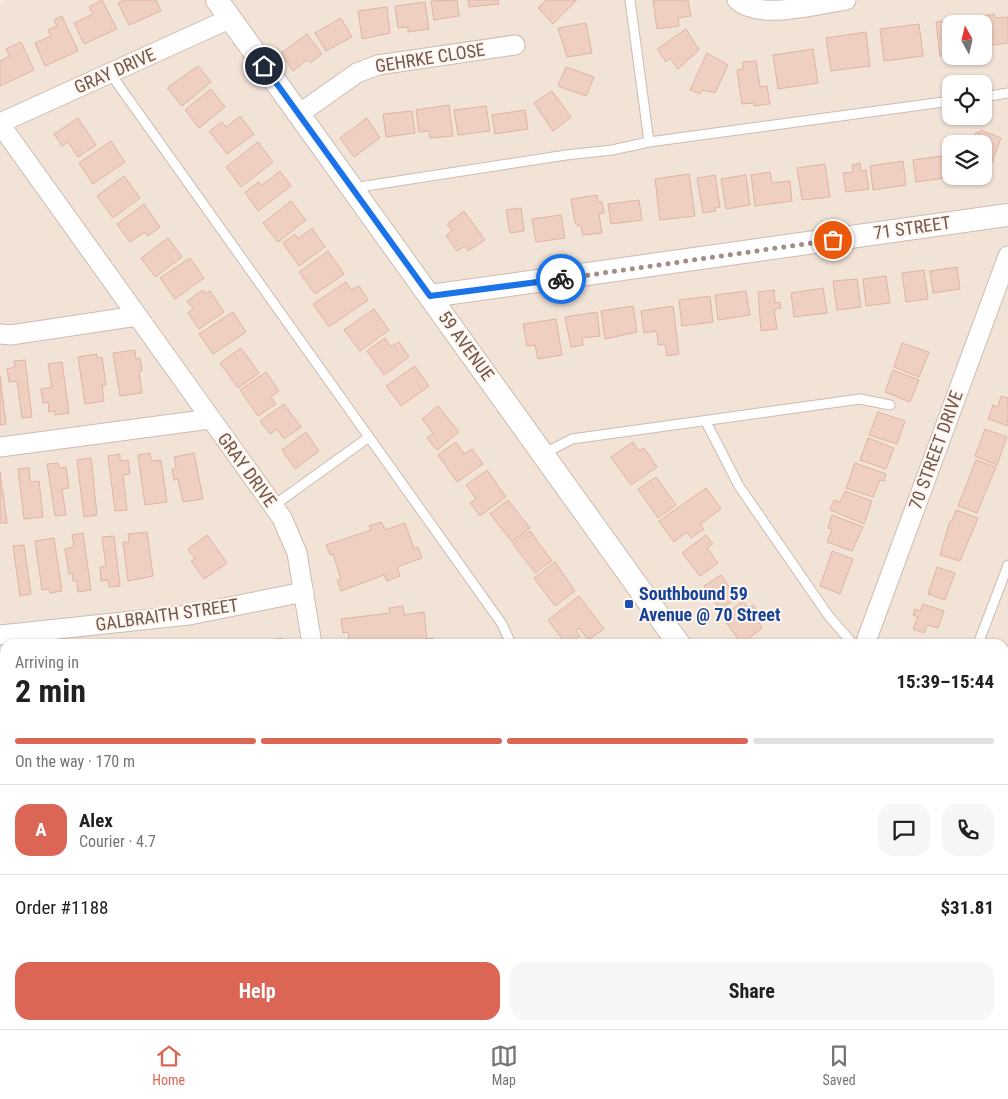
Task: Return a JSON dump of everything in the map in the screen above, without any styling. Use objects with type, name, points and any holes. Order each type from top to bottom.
[{"type":"street","name":"59 AVENUE","points":[[217,0],[675,639]]},
{"type":"street","points":[[737,0],[744,6],[763,11],[846,0]]},
{"type":"street","name":"GRAY DRIVE","points":[[229,19],[0,123],[282,518],[297,553],[311,639]]},
{"type":"street","name":"GEHRKE CLOSE","points":[[299,114],[357,73],[378,65],[515,45]]},
{"type":"street","name":"71 STREET","points":[[430,296],[1008,215]]},
{"type":"street","name":"70 STREET DRIVE","points":[[866,639],[1008,256]]},
{"type":"street","points":[[0,334],[12,335],[137,316]]},
{"type":"street","points":[[0,447],[210,419]]},
{"type":"street","name":"GALBRAITH STREET","points":[[0,635],[189,616],[304,592]]},
{"type":"lane","points":[[630,0],[649,142]]},
{"type":"lane","points":[[110,73],[502,624],[509,639]]},
{"type":"lane","points":[[992,96],[1008,93]]},
{"type":"lane","points":[[352,188],[566,155],[612,150],[649,142],[942,102]]},
{"type":"lane","points":[[543,454],[572,439],[706,422],[860,399],[890,405]]},
{"type":"lane","points":[[706,422],[739,486],[828,615],[848,639]]},
{"type":"lane","points":[[273,506],[369,437]]},
{"type":"lane","points":[[980,639],[1008,565]]},
{"type":"shaded area","points":[[4,0],[1008,0],[1008,639],[0,639],[0,2]]},
{"type":"building","points":[[102,0],[117,29],[84,44],[74,23],[93,14],[89,7]]},
{"type":"building","points":[[124,0],[156,0],[161,11],[129,25],[118,3]]},
{"type":"building","points":[[457,0],[459,16],[434,20],[431,1]]},
{"type":"building","points":[[468,0],[498,0],[499,4],[469,7]]},
{"type":"building","points":[[546,0],[577,0],[553,24],[538,8]]},
{"type":"building","points":[[653,0],[688,0],[691,16],[678,18],[679,26],[657,29]]},
{"type":"building","points":[[425,2],[429,29],[408,32],[408,27],[398,28],[395,6]]},
{"type":"building","points":[[387,7],[390,33],[362,39],[358,11]]},
{"type":"building","points":[[994,14],[995,18],[1008,17],[1008,43],[992,45],[992,15],[988,15]]},
{"type":"building","points":[[62,16],[78,51],[45,66],[35,43],[51,36],[48,30],[57,26],[54,20]]},
{"type":"building","points":[[341,18],[352,37],[326,51],[315,33]]},
{"type":"building","points":[[942,21],[942,56],[940,56],[936,22]]},
{"type":"building","points":[[586,23],[592,53],[567,57],[558,28]]},
{"type":"building","points":[[919,24],[923,56],[884,61],[880,29]]},
{"type":"building","points":[[686,29],[699,50],[678,69],[670,58],[666,62],[657,49]]},
{"type":"building","points":[[866,32],[870,66],[831,71],[826,38]]},
{"type":"building","points":[[307,34],[322,54],[310,63],[307,60],[293,71],[281,53]]},
{"type":"building","points":[[21,42],[34,70],[0,86],[0,61],[9,56],[6,49]]},
{"type":"building","points":[[813,49],[818,83],[778,89],[773,55]]},
{"type":"building","points":[[707,53],[728,65],[715,93],[702,90],[700,94],[690,90]]},
{"type":"building","points":[[756,61],[760,87],[767,86],[770,104],[754,106],[754,103],[742,104],[737,70],[743,69],[743,62]]},
{"type":"building","points":[[198,66],[211,82],[182,106],[167,88]]},
{"type":"building","points":[[566,67],[594,77],[586,96],[558,86]]},
{"type":"building","points":[[211,89],[225,107],[199,128],[185,110]]},
{"type":"building","points":[[552,91],[571,117],[553,131],[534,103]]},
{"type":"building","points":[[449,105],[453,136],[430,138],[429,131],[419,132],[416,110]]},
{"type":"building","points":[[486,106],[490,131],[458,135],[454,110]]},
{"type":"building","points":[[525,110],[528,129],[495,134],[492,115]]},
{"type":"building","points":[[412,111],[415,133],[386,137],[383,114]]},
{"type":"building","points":[[240,116],[254,134],[227,154],[209,131],[222,122],[226,127]]},
{"type":"building","points":[[78,118],[96,145],[78,157],[68,142],[62,146],[54,134]]},
{"type":"building","points":[[367,118],[380,138],[354,157],[340,138]]},
{"type":"building","points":[[981,130],[1001,138],[992,162],[992,135],[975,135],[976,132],[980,133]]},
{"type":"building","points":[[111,141],[125,162],[93,184],[79,163]]},
{"type":"building","points":[[258,142],[273,162],[241,187],[226,167]]},
{"type":"building","points":[[942,156],[942,178],[916,182],[913,160]]},
{"type":"building","points":[[903,161],[906,185],[873,190],[870,166]]},
{"type":"building","points":[[860,163],[861,171],[866,170],[869,189],[846,192],[843,173],[853,172],[852,165]]},
{"type":"building","points":[[825,164],[830,197],[802,200],[797,168]]},
{"type":"building","points":[[280,171],[291,186],[258,211],[245,192],[259,182],[262,185]]},
{"type":"building","points":[[770,172],[772,183],[790,181],[792,201],[755,206],[751,175]]},
{"type":"building","points":[[689,174],[695,216],[660,220],[655,179]]},
{"type":"building","points":[[715,175],[720,207],[715,208],[716,211],[703,213],[697,178]]},
{"type":"building","points":[[746,175],[750,205],[726,209],[721,179]]},
{"type":"building","points":[[124,176],[140,198],[113,218],[97,196]]},
{"type":"building","points":[[597,195],[598,202],[602,202],[604,213],[599,214],[602,233],[583,235],[581,227],[575,223],[571,199]]},
{"type":"building","points":[[639,200],[642,220],[611,224],[608,204]]},
{"type":"building","points":[[291,201],[306,220],[278,242],[263,223]]},
{"type":"building","points":[[144,204],[160,227],[148,236],[145,232],[130,242],[117,224]]},
{"type":"building","points":[[521,208],[524,231],[510,233],[506,210]]},
{"type":"building","points":[[464,211],[485,240],[468,251],[465,246],[457,251],[446,236],[452,231],[447,224]]},
{"type":"building","points":[[561,215],[565,238],[536,242],[532,219]]},
{"type":"building","points":[[312,228],[325,247],[299,266],[283,243],[295,234],[298,239]]},
{"type":"building","points":[[168,238],[182,257],[155,277],[141,258]]},
{"type":"building","points":[[328,251],[344,274],[315,294],[299,272]]},
{"type":"building","points":[[190,258],[204,278],[175,299],[160,278]]},
{"type":"building","points":[[957,267],[960,289],[933,293],[930,271]]},
{"type":"building","points":[[924,270],[928,299],[906,302],[902,273]]},
{"type":"building","points":[[886,276],[890,303],[866,306],[863,279]]},
{"type":"building","points":[[857,279],[861,307],[837,310],[833,281]]},
{"type":"building","points":[[346,282],[351,290],[359,286],[368,300],[329,327],[313,304]]},
{"type":"building","points":[[823,288],[827,313],[794,317],[791,293]]},
{"type":"building","points":[[203,290],[205,294],[210,291],[224,312],[199,329],[188,313],[193,309],[187,301]]},
{"type":"building","points":[[774,290],[775,303],[780,302],[781,308],[774,309],[777,329],[761,331],[758,292]]},
{"type":"building","points":[[746,291],[750,315],[718,320],[715,295]]},
{"type":"building","points":[[710,296],[713,322],[682,326],[679,300]]},
{"type":"building","points":[[633,306],[637,332],[605,339],[601,311]]},
{"type":"building","points":[[673,306],[679,354],[667,356],[665,344],[658,345],[657,331],[644,333],[641,311]]},
{"type":"building","points":[[374,309],[389,330],[360,351],[344,330]]},
{"type":"building","points":[[233,312],[246,332],[213,354],[199,334]]},
{"type":"building","points":[[597,312],[600,336],[582,338],[583,345],[571,347],[565,317]]},
{"type":"building","points":[[556,319],[562,355],[538,359],[535,345],[527,346],[523,324]]},
{"type":"building","points":[[385,338],[391,347],[399,342],[409,357],[384,375],[367,351]]},
{"type":"building","points":[[902,343],[929,352],[919,377],[894,367]]},
{"type":"building","points":[[241,348],[259,373],[238,388],[220,363]]},
{"type":"building","points":[[135,350],[136,359],[140,358],[142,371],[139,372],[142,393],[120,396],[113,353]]},
{"type":"building","points":[[97,354],[97,358],[102,357],[106,385],[102,385],[104,401],[85,404],[78,357]]},
{"type":"building","points":[[25,360],[32,417],[22,418],[17,381],[9,382],[7,369],[15,367],[14,361]]},
{"type":"building","points":[[62,362],[69,413],[55,415],[55,411],[49,412],[48,402],[43,403],[41,389],[52,387],[48,364]]},
{"type":"building","points":[[415,366],[429,386],[401,406],[386,386]]},
{"type":"building","points":[[893,370],[919,380],[910,402],[885,392]]},
{"type":"building","points":[[266,372],[279,391],[271,397],[276,404],[258,416],[240,390]]},
{"type":"building","points":[[0,376],[6,424],[0,425]]},
{"type":"building","points":[[1001,396],[1008,398],[1008,426],[988,419],[993,405],[998,407]]},
{"type":"building","points":[[284,404],[301,427],[284,439],[277,429],[270,434],[260,421]]},
{"type":"building","points":[[438,406],[459,432],[437,450],[427,438],[433,433],[422,419]]},
{"type":"building","points":[[878,412],[905,421],[897,444],[869,435]]},
{"type":"building","points":[[985,429],[1007,437],[997,465],[975,456]]},
{"type":"building","points":[[306,432],[319,451],[295,469],[282,450]]},
{"type":"building","points":[[868,438],[894,448],[886,469],[860,460]]},
{"type":"building","points":[[456,442],[464,454],[472,449],[483,464],[457,482],[438,455]]},
{"type":"building","points":[[633,442],[639,451],[644,448],[657,467],[631,485],[611,457]]},
{"type":"building","points":[[150,453],[151,461],[161,460],[167,502],[145,505],[138,455]]},
{"type":"building","points":[[194,453],[203,499],[183,502],[178,479],[174,480],[172,469],[176,468],[174,457]]},
{"type":"building","points":[[120,454],[120,461],[128,460],[130,474],[123,475],[127,510],[115,511],[108,456]]},
{"type":"building","points":[[91,458],[97,515],[84,517],[77,460]]},
{"type":"building","points":[[976,460],[996,467],[977,513],[958,506]]},
{"type":"building","points":[[58,463],[59,468],[66,467],[69,488],[62,489],[66,515],[55,516],[47,464]]},
{"type":"building","points":[[855,463],[886,474],[884,481],[880,480],[873,497],[846,488]]},
{"type":"building","points":[[29,468],[30,482],[39,481],[43,517],[24,519],[18,469]]},
{"type":"building","points":[[487,470],[506,497],[480,516],[470,503],[476,499],[466,485]]},
{"type":"building","points":[[0,472],[7,523],[0,523]]},
{"type":"building","points":[[656,477],[676,505],[658,518],[638,489]]},
{"type":"building","points":[[706,488],[721,509],[700,524],[704,529],[691,538],[687,532],[674,542],[659,521]]},
{"type":"building","points":[[845,491],[872,501],[864,524],[830,510],[834,500],[840,502]]},
{"type":"building","points":[[508,500],[530,528],[512,542],[490,514]]},
{"type":"building","points":[[956,510],[978,518],[960,561],[940,555],[950,521],[952,521]]},
{"type":"building","points":[[832,515],[863,527],[852,551],[827,542],[832,529],[828,528]]},
{"type":"building","points":[[381,522],[385,530],[405,523],[414,549],[418,547],[422,558],[397,567],[400,576],[387,581],[384,575],[341,591],[337,580],[341,579],[333,554],[330,555],[326,545],[371,530],[369,526]]},
{"type":"building","points":[[530,531],[552,561],[535,573],[513,544]]},
{"type":"building","points":[[147,532],[153,576],[128,581],[123,542],[129,542],[128,534]]},
{"type":"building","points":[[83,533],[91,590],[78,592],[77,581],[73,581],[72,573],[69,574],[65,549],[74,547],[72,535]]},
{"type":"building","points":[[207,535],[227,563],[204,579],[191,561],[195,559],[188,549]]},
{"type":"building","points":[[706,535],[713,544],[707,548],[718,563],[700,576],[682,553]]},
{"type":"building","points":[[114,536],[120,586],[109,587],[108,580],[101,581],[100,567],[106,566],[102,537]]},
{"type":"building","points":[[54,538],[62,591],[50,593],[49,589],[42,590],[35,541]]},
{"type":"building","points":[[24,545],[31,594],[20,596],[13,546]]},
{"type":"building","points":[[832,551],[853,559],[840,594],[820,586]]},
{"type":"building","points":[[555,562],[575,591],[555,606],[534,578]]},
{"type":"building","points":[[937,567],[955,573],[945,600],[928,594]]},
{"type":"building","points":[[721,575],[730,588],[735,585],[742,595],[720,609],[704,586]]},
{"type":"building","points":[[579,596],[604,629],[587,639],[579,628],[576,631],[580,636],[576,639],[562,639],[548,620]]},
{"type":"building","points":[[743,601],[748,608],[753,605],[764,620],[759,623],[762,628],[748,639],[738,639],[722,617]]},
{"type":"building","points":[[923,604],[944,611],[938,628],[927,625],[924,633],[913,629],[918,617],[913,615],[915,609],[920,611]]},
{"type":"building","points":[[403,606],[404,615],[424,612],[427,639],[349,639],[348,632],[343,633],[341,619],[390,613],[389,608]]},
{"type":"way so far","points":[[561,279],[833,240]]},
{"type":"place","name":"Southbound 59 Avenue @ 70 Street","points":[[629,604]]},
{"type":"route","points":[[264,66],[430,296],[561,279]]}]
